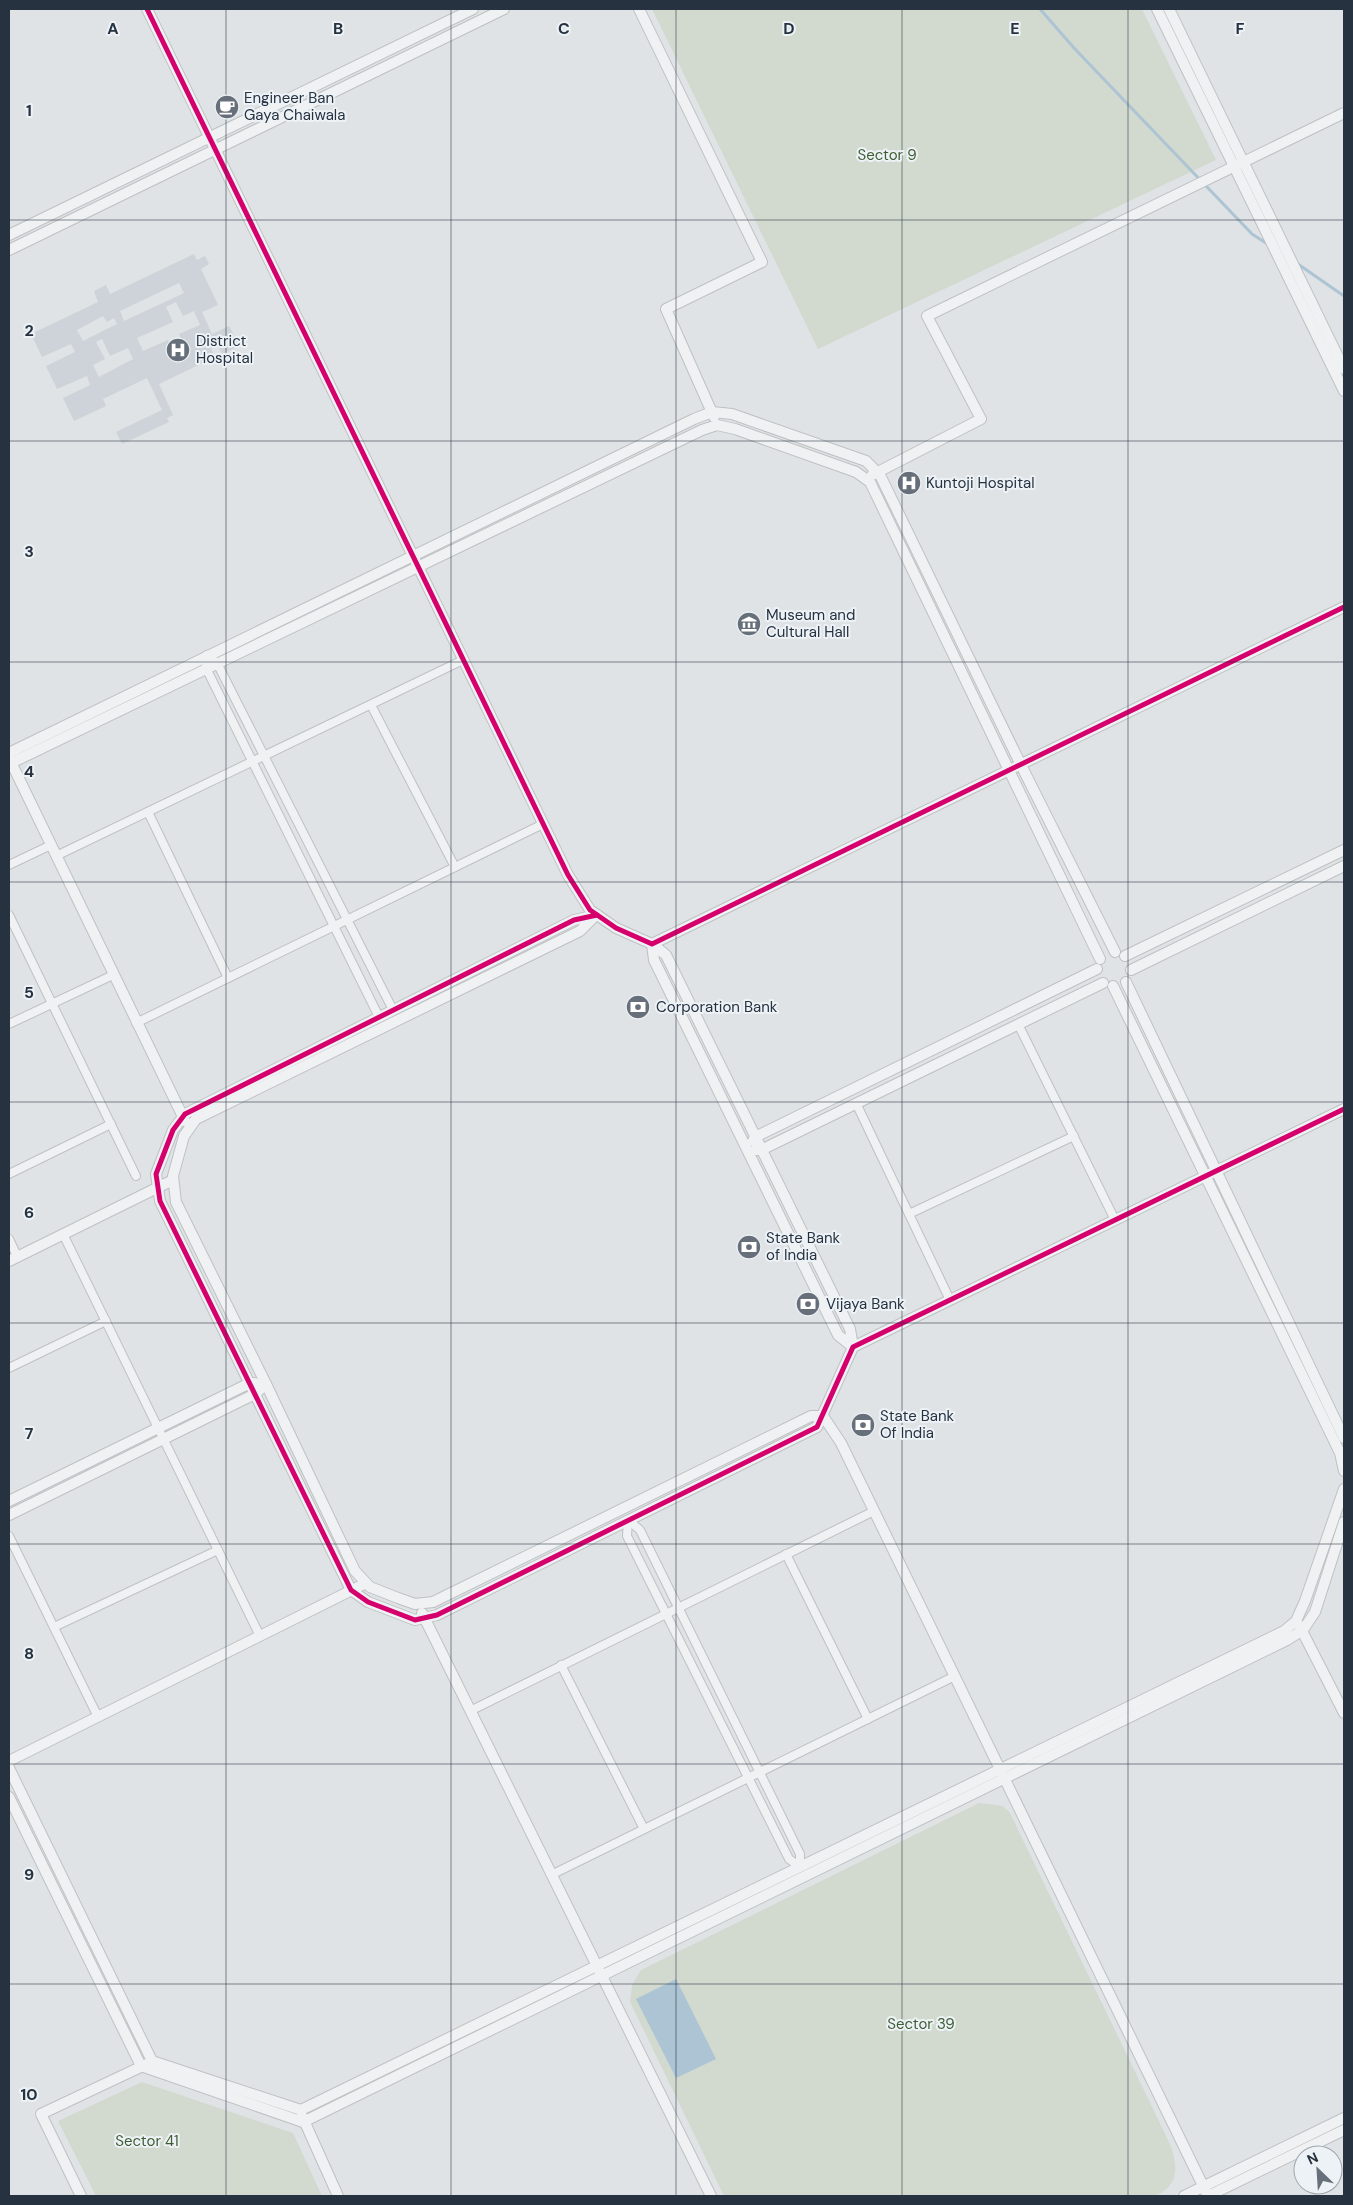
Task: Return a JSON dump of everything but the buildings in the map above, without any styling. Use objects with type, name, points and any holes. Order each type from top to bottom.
[{"type":"street","points":[[147,9],[568,875],[590,910],[597,914],[616,928],[652,944],[666,955],[850,1329],[853,1347],[817,1427],[437,1615],[415,1620],[368,1602],[351,1590],[160,1201],[156,1174],[172,1130],[185,1114],[574,920],[597,914]]},
{"type":"street","points":[[9,235],[473,9]]},
{"type":"street","points":[[9,250],[504,9]]},
{"type":"street","points":[[639,9],[762,262],[666,309],[717,425]]},
{"type":"street","points":[[1157,9],[1238,165],[1280,240],[1344,369]]},
{"type":"street","points":[[1169,9],[1238,165],[1263,227],[1344,391]]},
{"type":"street","points":[[865,478],[981,419],[927,316],[1344,114]]},
{"type":"street","points":[[9,759],[207,655],[412,555],[712,412],[732,414],[866,461],[877,472],[1114,952]]},
{"type":"street","points":[[9,759],[217,663],[702,430],[717,425],[735,429],[856,472],[870,482],[1009,770],[1099,964],[1098,976],[1108,984],[1206,1176],[1340,1453],[1344,1471]]},
{"type":"street","points":[[652,944],[1344,607]]},
{"type":"street","points":[[207,655],[217,663],[394,1010]]},
{"type":"street","points":[[207,655],[206,668],[379,1016]]},
{"type":"street","points":[[56,856],[463,660]]},
{"type":"street","points":[[371,705],[455,867]]},
{"type":"street","points":[[9,759],[182,1118],[191,1127]]},
{"type":"street","points":[[148,812],[228,978]]},
{"type":"street","points":[[136,1023],[543,824]]},
{"type":"street","points":[[9,866],[51,845]]},
{"type":"street","points":[[1125,956],[1344,850]]},
{"type":"street","points":[[1131,970],[1344,866]]},
{"type":"street","points":[[597,914],[580,931],[196,1119],[184,1136],[173,1180],[176,1202],[356,1571],[370,1586],[398,1598],[419,1604],[433,1602],[810,1416],[823,1416]]},
{"type":"street","points":[[9,915],[136,1176]]},
{"type":"street","points":[[652,944],[654,960],[838,1335],[853,1347]]},
{"type":"street","points":[[748,1151],[755,1137],[1099,964],[1108,953],[1114,952],[1125,956],[1130,963],[1131,970],[1126,982],[1344,1438]]},
{"type":"street","points":[[9,1024],[113,975]]},
{"type":"street","points":[[748,1151],[761,1150],[1018,1024],[1108,984],[1126,982]]},
{"type":"street","points":[[1018,1024],[1115,1220]]},
{"type":"street","points":[[856,1103],[950,1300]]},
{"type":"street","points":[[853,1347],[1344,1109]]},
{"type":"street","points":[[9,1174],[111,1124]]},
{"type":"street","points":[[909,1214],[1074,1136]]},
{"type":"street","points":[[9,1239],[13,1258],[173,1180]]},
{"type":"street","points":[[63,1234],[260,1636]]},
{"type":"street","points":[[9,1368],[106,1321]]},
{"type":"street","points":[[9,1501],[250,1383],[266,1384]]},
{"type":"street","points":[[9,1516],[255,1394],[266,1384]]},
{"type":"street","points":[[823,1416],[841,1443],[1206,2193]]},
{"type":"street","points":[[9,1797],[142,2066],[304,2122],[602,1977],[1284,1631],[1296,1621],[1344,1489]]},
{"type":"street","points":[[470,1711],[874,1510]]},
{"type":"street","points":[[628,1520],[640,1530],[800,1854],[800,1867]]},
{"type":"street","points":[[628,1520],[627,1536],[789,1859],[800,1867]]},
{"type":"street","points":[[81,2196],[41,2114],[152,2061],[301,2110],[800,1867],[1288,1640],[1303,1630],[1315,1612],[1344,1522]]},
{"type":"street","points":[[9,1536],[98,1717]]},
{"type":"street","points":[[54,1627],[218,1550]]},
{"type":"street","points":[[786,1554],[868,1718]]},
{"type":"street","points":[[9,1761],[366,1582]]},
{"type":"street","points":[[419,1604],[424,1618],[711,2196]]},
{"type":"street","points":[[1296,1621],[1303,1630],[1344,1713]]},
{"type":"street","points":[[561,1666],[644,1829]]},
{"type":"street","points":[[551,1875],[955,1676]]},
{"type":"street","points":[[9,1768],[152,2061]]},
{"type":"street","points":[[301,2110],[304,2122],[338,2196]]},
{"type":"street","points":[[1206,2193],[1344,2118]]},
{"type":"street","points":[[1184,2196],[1206,2193],[1344,2130]]},
{"type":"shaded area","name":"District Hospital","points":[[194,254],[197,260],[205,256],[209,264],[201,269],[218,305],[202,312],[212,334],[229,326],[239,346],[222,354],[218,346],[211,349],[215,357],[159,384],[173,415],[167,418],[169,422],[122,444],[116,432],[162,410],[147,378],[103,399],[106,406],[74,421],[63,398],[90,385],[87,376],[57,389],[46,366],[75,352],[71,344],[42,357],[31,334],[98,302],[94,291],[106,285],[110,294]],"holes":[[[179,283],[184,293],[124,321],[120,311]],[[176,302],[183,316],[194,311],[200,325],[179,334],[183,344],[172,348],[168,340],[143,351],[137,338],[173,322],[166,307]],[[103,316],[107,322],[114,318],[117,324],[83,341],[77,330]],[[102,339],[110,356],[128,348],[133,359],[99,377],[93,365],[105,359],[96,342]]]},
{"type":"green space","name":"Sector 9","points":[[652,9],[1142,9],[1216,160],[818,349]]},
{"type":"green space","name":"Sector 39","points":[[979,1803],[1003,1806],[1010,1813],[1171,2146],[1175,2162],[1175,2176],[1169,2187],[1155,2196],[724,2196],[630,2002],[632,1985],[641,1970]]},
{"type":"green space","name":"Sector 41","points":[[142,2082],[293,2133],[322,2196],[96,2196],[58,2121]]},
{"type":"water","points":[[676,1979],[716,2059],[676,2078],[636,1999]]},
{"type":"waterway","points":[[1040,9],[1074,48],[1252,234],[1269,245]]},
{"type":"waterway","points":[[1295,262],[1344,296]]},
{"type":"cycle path","points":[[147,9],[568,875],[590,910],[616,928],[652,944],[1344,607]]},
{"type":"cycle path","points":[[597,915],[574,920],[185,1114],[173,1130],[156,1174],[160,1201],[351,1590],[368,1602],[415,1620],[437,1615],[817,1427],[853,1347],[1344,1109]]},
{"type":"place","name":"Engineer Ban Gaya Chaiwala","points":[[227,107]]},
{"type":"place","name":"District Hospital","points":[[178,350]]},
{"type":"place","name":"Kuntoji Hospital","points":[[909,483]]},
{"type":"place","name":"Museum and Cultural Hall","points":[[749,624]]},
{"type":"place","name":"Corporation Bank","points":[[638,1007]]},
{"type":"place","name":"State Bank of India","points":[[749,1247]]},
{"type":"place","name":"Vijaya Bank","points":[[808,1304]]},
{"type":"place","name":"State Bank Of India","points":[[863,1425]]}]
